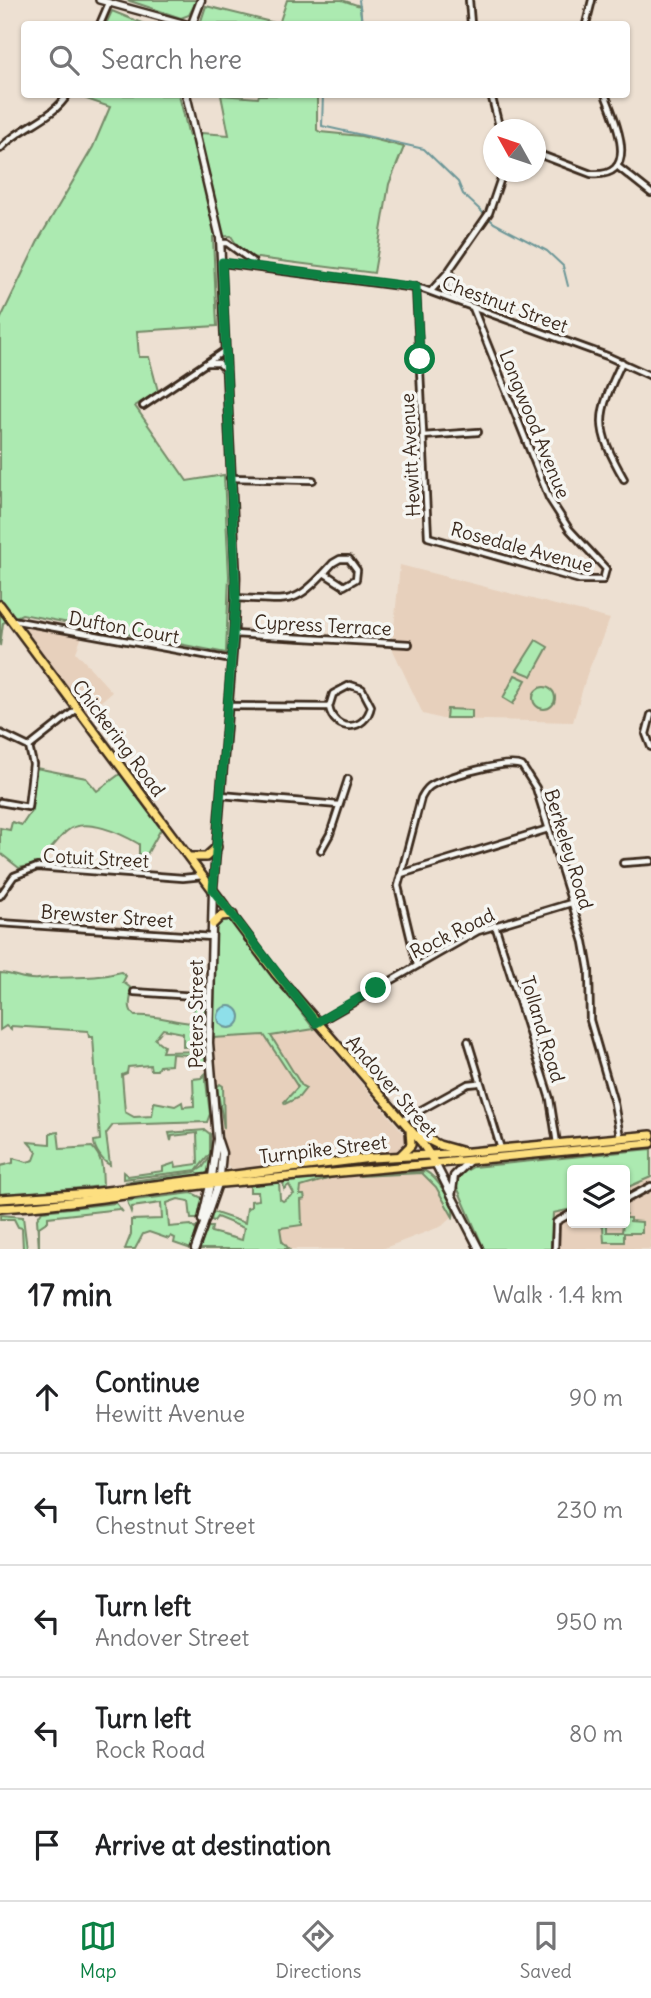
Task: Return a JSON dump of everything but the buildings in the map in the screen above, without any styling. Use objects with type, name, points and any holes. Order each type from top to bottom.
[{"type":"main road","points":[[190,21],[201,0]]},
{"type":"main road","points":[[187,98],[222,262],[236,598],[213,890]]},
{"type":"main road","name":"Chickering Road","points":[[0,605],[213,890]]},
{"type":"main road","points":[[189,857],[206,857],[217,847]]},
{"type":"main road","name":"Andover Street","points":[[213,890],[316,1023],[430,1155],[479,1249]]},
{"type":"main road","name":"Peters Street","points":[[195,1249],[215,1181],[217,1139],[209,1043],[213,890]]},
{"type":"main road","points":[[213,924],[221,916],[233,915]]},
{"type":"main road","points":[[410,1129],[430,1142],[467,1152]]},
{"type":"main road","points":[[400,1156],[411,1145],[410,1129]]},
{"type":"main road","name":"Turnpike Street","points":[[0,1208],[86,1201],[400,1156],[651,1135]]},
{"type":"main road","name":"Turnpike Street","points":[[0,1199],[469,1161],[651,1143]]},
{"type":"main road","points":[[452,1194],[454,1176],[469,1161]]},
{"type":"street","points":[[99,0],[177,21]]},
{"type":"street","points":[[469,0],[471,21]]},
{"type":"street","points":[[587,21],[592,0]]},
{"type":"street","points":[[101,21],[108,3]]},
{"type":"street","points":[[0,149],[20,130],[57,110],[65,98]]},
{"type":"street","points":[[492,98],[497,119]]},
{"type":"street","points":[[606,98],[621,145],[617,166]]},
{"type":"street","points":[[546,157],[591,174],[600,175],[617,166]]},
{"type":"street","points":[[617,166],[651,193]]},
{"type":"street","points":[[431,291],[450,270],[488,216],[500,182]]},
{"type":"street","name":"Chestnut Street","points":[[220,243],[227,243],[260,266]]},
{"type":"street","name":"Chestnut Street","points":[[222,262],[416,287],[622,362],[651,376]]},
{"type":"street","points":[[450,270],[451,289],[456,300]]},
{"type":"street","name":"Hewitt Avenue","points":[[416,287],[428,537]]},
{"type":"street","name":"Longwood Avenue","points":[[473,308],[548,498],[569,529],[604,566],[606,576]]},
{"type":"street","points":[[143,406],[224,352]]},
{"type":"street","points":[[203,364],[213,362],[225,369]]},
{"type":"street","points":[[622,362],[603,408],[600,427],[603,442],[624,479]]},
{"type":"street","points":[[423,436],[478,432]]},
{"type":"street","points":[[230,478],[313,480]]},
{"type":"street","name":"Rosedale Avenue","points":[[428,537],[580,580],[597,582],[606,576]]},
{"type":"street","points":[[236,598],[292,600],[305,594],[324,573],[336,561],[345,558],[352,562],[357,570],[356,579],[344,586],[324,573]]},
{"type":"street","name":"Dufton Court","points":[[12,620],[232,660]]},
{"type":"street","name":"Cypress Terrace","points":[[234,634],[409,644]]},
{"type":"street","points":[[349,685],[362,689],[371,706],[366,719],[354,726],[334,720],[329,706],[333,694],[349,685]]},
{"type":"street","points":[[229,706],[329,706]]},
{"type":"street","points":[[29,747],[78,709]]},
{"type":"street","points":[[651,715],[646,734],[651,747]]},
{"type":"street","points":[[0,733],[29,747]]},
{"type":"street","points":[[0,802],[28,807],[33,764],[29,747]]},
{"type":"street","name":"Berkeley Road","points":[[417,965],[398,892],[400,874],[421,798],[429,787],[449,779],[517,764],[525,768],[534,783],[588,961],[592,1029],[614,1103],[620,1137]]},
{"type":"street","points":[[321,850],[348,779]]},
{"type":"street","points":[[221,795],[340,805]]},
{"type":"street","points":[[400,874],[548,829]]},
{"type":"street","points":[[623,863],[651,861]]},
{"type":"street","name":"Cotuit Street","points":[[0,896],[14,876],[37,867],[203,876]]},
{"type":"street","name":"Rock Road","points":[[316,1023],[417,965],[495,925],[571,903]]},
{"type":"street","name":"Brewster Street","points":[[0,923],[212,937]]},
{"type":"street","name":"Tolland Road","points":[[495,925],[550,1099],[557,1143]]},
{"type":"street","points":[[134,992],[210,997]]},
{"type":"street","points":[[468,1041],[501,1149]]},
{"type":"street","points":[[402,1121],[468,1084],[479,1083]]},
{"type":"street","points":[[630,1197],[651,1186]]},
{"type":"street","points":[[555,1249],[556,1222],[558,1218],[567,1215]]},
{"type":"shaded area","points":[[400,565],[610,619],[587,674],[573,722],[442,719],[423,714],[392,648]]},
{"type":"shaded area","points":[[19,625],[82,636],[76,652],[112,692],[87,713]]},
{"type":"shaded area","points":[[315,1029],[406,1136],[409,1143],[403,1151],[231,1170],[225,1161],[213,1038],[286,1035]]},
{"type":"shaded area","points":[[651,1152],[651,1249],[487,1249],[459,1180]]},
{"type":"shaded area","points":[[425,1171],[434,1177],[455,1214],[442,1226],[382,1249],[289,1249],[282,1241],[280,1228],[300,1225],[297,1180]]},
{"type":"green space","points":[[127,0],[197,0],[189,15],[181,18]]},
{"type":"green space","points":[[287,0],[342,0],[360,6],[362,21],[280,21]]},
{"type":"green space","points":[[206,6],[267,21],[201,21]]},
{"type":"green space","points":[[112,11],[137,21],[107,21]]},
{"type":"green space","points":[[84,98],[180,98],[189,136],[201,133],[229,135],[222,98],[317,98],[317,130],[320,132],[361,136],[404,147],[389,184],[374,273],[250,257],[240,250],[231,236],[213,237],[217,326],[137,331],[139,357],[149,357],[158,391],[135,406],[187,481],[224,475],[229,576],[226,653],[22,614],[3,623],[0,646],[0,320],[39,239],[93,147],[110,107]]},
{"type":"green space","points":[[536,640],[548,647],[532,676],[517,670]]},
{"type":"green space","points":[[515,675],[526,680],[513,704],[503,698]]},
{"type":"green space","points":[[544,687],[552,690],[555,698],[552,706],[544,709],[536,706],[533,698],[536,690]]},
{"type":"green space","points":[[447,709],[472,710],[472,718],[446,718]]},
{"type":"green space","points":[[36,768],[86,778],[97,791],[120,774],[161,829],[147,854],[145,870],[139,869],[139,844],[93,826],[83,825],[67,831],[44,854],[43,863],[19,868],[0,853],[0,828],[10,830],[12,822],[22,825],[32,810]]},
{"type":"green space","points":[[226,918],[232,922],[314,1029],[271,1036],[302,1086],[306,1088],[299,1097],[285,1104],[298,1087],[264,1035],[213,1038],[216,931],[217,923]]},
{"type":"green space","points":[[121,972],[126,976],[123,982],[132,989],[130,1007],[135,1016],[192,1023],[195,1000],[202,999],[208,1005],[205,1046],[183,1047],[183,1033],[163,1029],[155,1039],[164,1046],[162,1052],[205,1051],[205,1067],[190,1064],[189,1055],[172,1054],[171,1065],[159,1066],[157,1070],[151,1070],[150,1065],[128,1067],[127,1073],[122,1075],[125,1112],[134,1117],[152,1116],[154,1102],[175,1106],[182,1102],[183,1107],[194,1106],[193,1079],[201,1078],[205,1074],[210,1114],[207,1122],[113,1125],[106,1134],[110,1165],[102,1158],[94,1144],[94,1141],[100,1140],[93,1037],[89,1037],[88,1031],[11,1026],[11,1030],[6,1026],[0,1030],[0,973],[33,979],[90,977]]},
{"type":"green space","points":[[220,1084],[223,1086],[224,1128],[217,1087]]},
{"type":"green space","points":[[205,1130],[210,1134],[210,1154],[197,1170],[123,1179],[123,1172],[128,1176],[163,1171],[163,1167],[175,1163],[176,1167],[198,1164],[197,1133],[172,1136],[171,1141],[169,1133]]},
{"type":"green space","points":[[58,1132],[60,1149],[92,1147],[96,1151],[102,1165],[103,1186],[0,1195],[0,1166],[13,1163],[13,1158],[27,1162],[34,1160],[37,1152],[28,1142],[50,1144],[50,1133]]},
{"type":"green space","points":[[651,1149],[651,1177],[630,1186],[630,1165],[567,1165],[567,1210],[553,1213],[551,1249],[484,1249],[457,1187],[459,1175],[473,1167]]},
{"type":"green space","points":[[212,1154],[210,1170],[204,1175],[131,1184],[125,1182],[195,1172],[203,1167]]},
{"type":"green space","points":[[425,1171],[445,1192],[452,1206],[453,1217],[436,1187],[422,1173],[359,1176]]},
{"type":"green space","points":[[334,1177],[301,1187],[300,1195],[304,1195],[305,1199],[301,1200],[302,1225],[280,1228],[282,1241],[289,1249],[199,1249],[208,1227],[212,1227],[211,1232],[242,1240],[244,1228],[217,1217],[214,1221],[211,1220],[213,1212],[245,1223],[251,1201],[259,1200],[258,1192],[250,1192],[250,1185],[279,1182],[280,1199],[283,1201],[294,1194],[289,1185],[284,1189],[283,1182]]},
{"type":"green space","points":[[192,1193],[204,1199],[200,1219],[191,1219],[189,1201],[178,1199],[167,1203],[169,1227],[191,1225],[195,1229],[198,1225],[191,1249],[174,1243],[175,1238],[171,1236],[169,1239],[149,1232],[143,1234],[135,1249],[125,1249],[131,1234],[131,1220],[162,1219],[161,1203],[132,1207],[131,1212],[127,1201]]},
{"type":"green space","points":[[116,1203],[123,1212],[119,1209],[48,1217],[48,1221],[39,1227],[39,1249],[37,1219],[42,1211]]},
{"type":"green space","points":[[0,1215],[23,1217],[27,1249],[23,1249],[22,1228],[18,1227],[14,1219],[0,1219]]},
{"type":"green space","points":[[630,1221],[642,1222],[642,1233],[624,1233],[624,1242],[604,1242],[603,1228],[607,1228],[607,1232],[622,1232],[622,1228],[630,1228]]},
{"type":"water","points":[[229,1006],[237,1009],[240,1017],[237,1025],[229,1028],[221,1025],[218,1017],[221,1009]]},
{"type":"waterway","points":[[359,0],[362,21]]},
{"type":"waterway","points":[[323,98],[322,126],[424,149],[458,182],[463,194],[494,223],[547,251],[563,266],[568,286]]},
{"type":"route","points":[[376,988],[316,1023],[213,890],[236,598],[222,262],[416,287],[420,359]]}]
